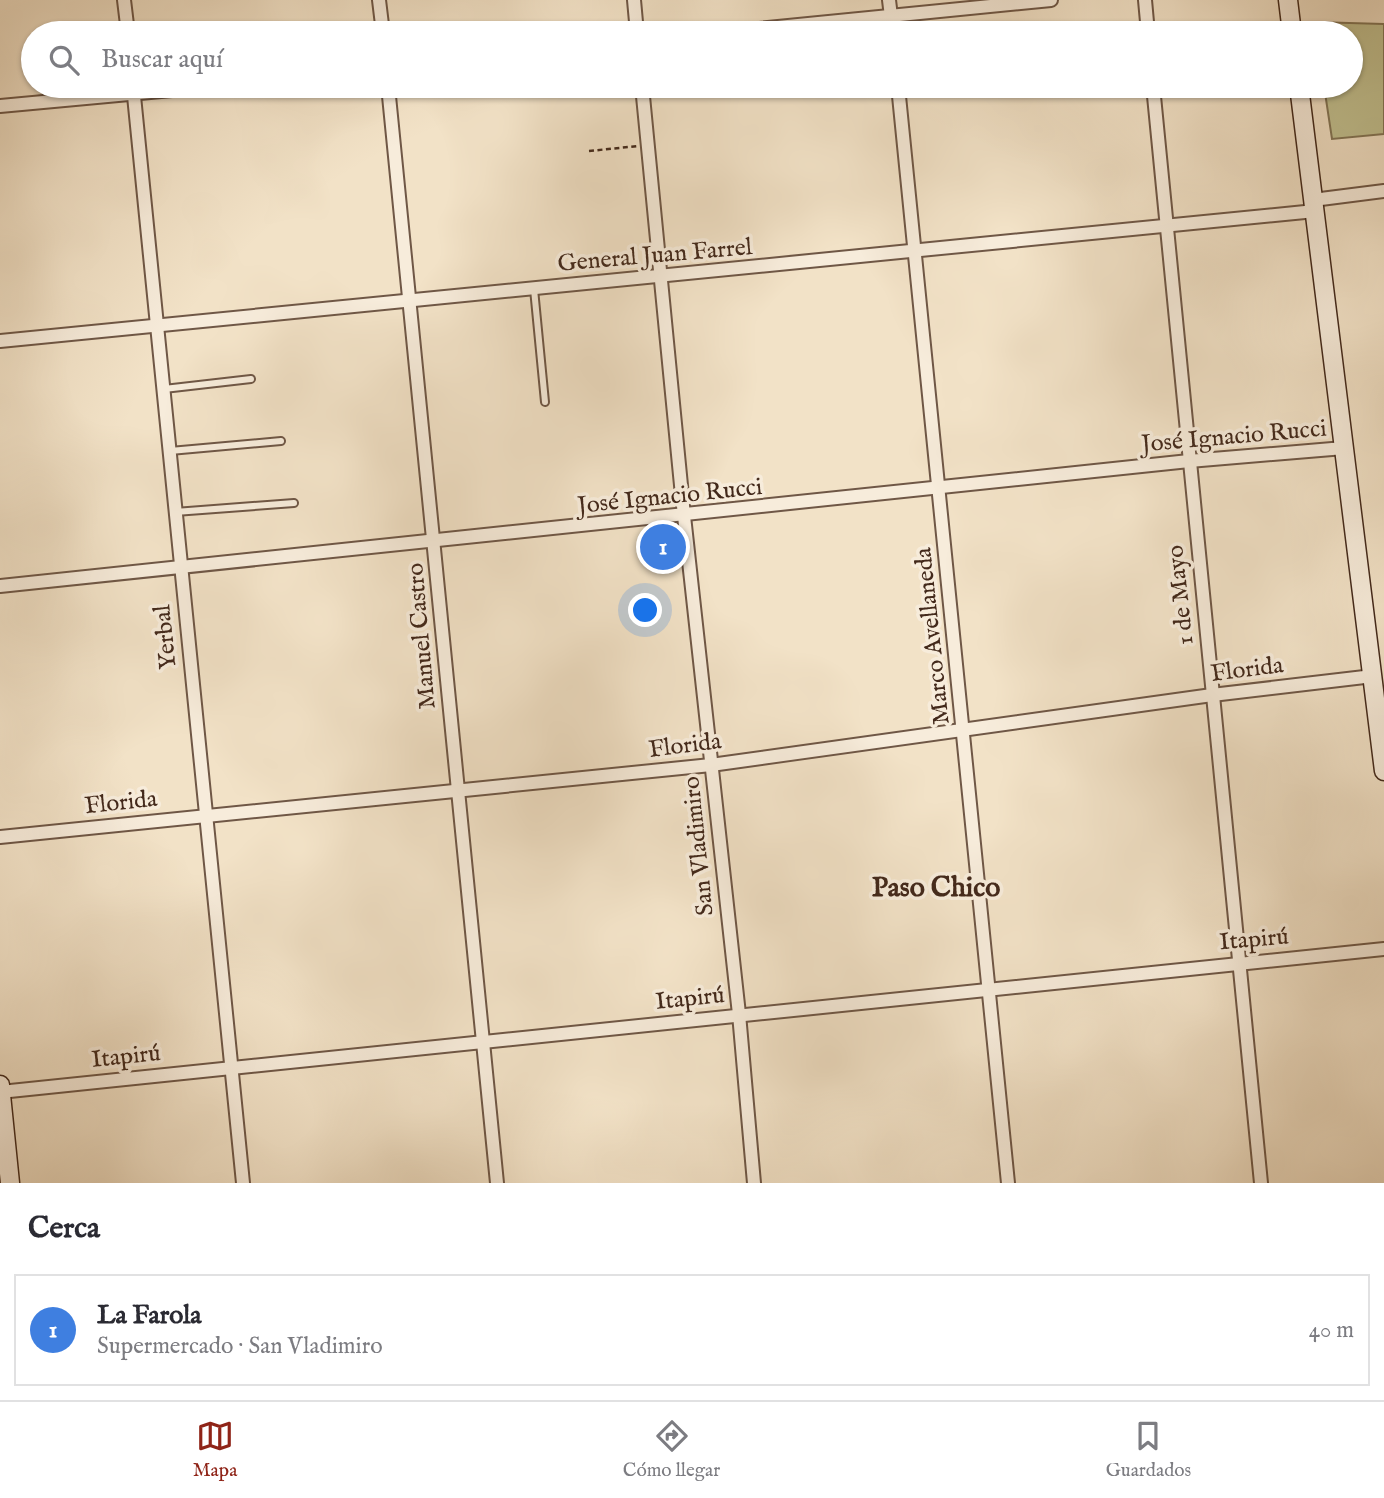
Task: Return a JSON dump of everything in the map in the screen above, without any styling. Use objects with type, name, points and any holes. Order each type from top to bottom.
[{"type":"street","points":[[124,0],[127,21]]},
{"type":"street","points":[[379,0],[382,21]]},
{"type":"street","points":[[634,0],[636,21]]},
{"type":"street","points":[[889,0],[892,21]]},
{"type":"street","points":[[840,21],[1051,0]]},
{"type":"street","points":[[1144,0],[1147,21]]},
{"type":"street","points":[[1288,0],[1291,21]]},
{"type":"street","points":[[0,106],[66,98]]},
{"type":"street","name":"Yerbal","points":[[134,98],[243,1183]]},
{"type":"street","name":"Manuel Castro","points":[[389,98],[497,1183]]},
{"type":"street","name":"San Vladimiro","points":[[643,98],[684,516],[739,1014],[754,1183]]},
{"type":"street","name":"Marco Avellaneda","points":[[899,98],[1008,1183]]},
{"type":"street","name":"1 de Mayo","points":[[1154,98],[1261,1183]]},
{"type":"street","points":[[1300,98],[1384,771]]},
{"type":"street","name":"General Juan Farrel","points":[[0,341],[1167,226],[1314,206],[1384,191]]},
{"type":"street","name":"José Ignacio Rucci","points":[[0,586],[1189,461],[1344,448]]},
{"type":"street","name":"Florida","points":[[0,837],[711,765],[1212,695],[1373,676]]},
{"type":"street","name":"Itapirú","points":[[0,1092],[1384,949]]},
{"type":"street","points":[[0,1086],[10,1183]]},
{"type":"lane","points":[[534,289],[545,401]]},
{"type":"lane","points":[[164,389],[251,379]]},
{"type":"lane","points":[[170,451],[281,441]]},
{"type":"lane","points":[[175,512],[294,503]]},
{"type":"path","points":[[589,151],[648,145]]},
{"type":"green space","points":[[1363,23],[1384,24],[1384,134],[1332,139],[1326,98],[1363,98]]},
{"type":"building","points":[[667,539],[674,544],[674,551],[653,552],[652,540]]},
{"type":"place","name":"La Farola","points":[[663,547]]},
{"type":"district","name":"Paso Chico","points":[[936,888]]}]
